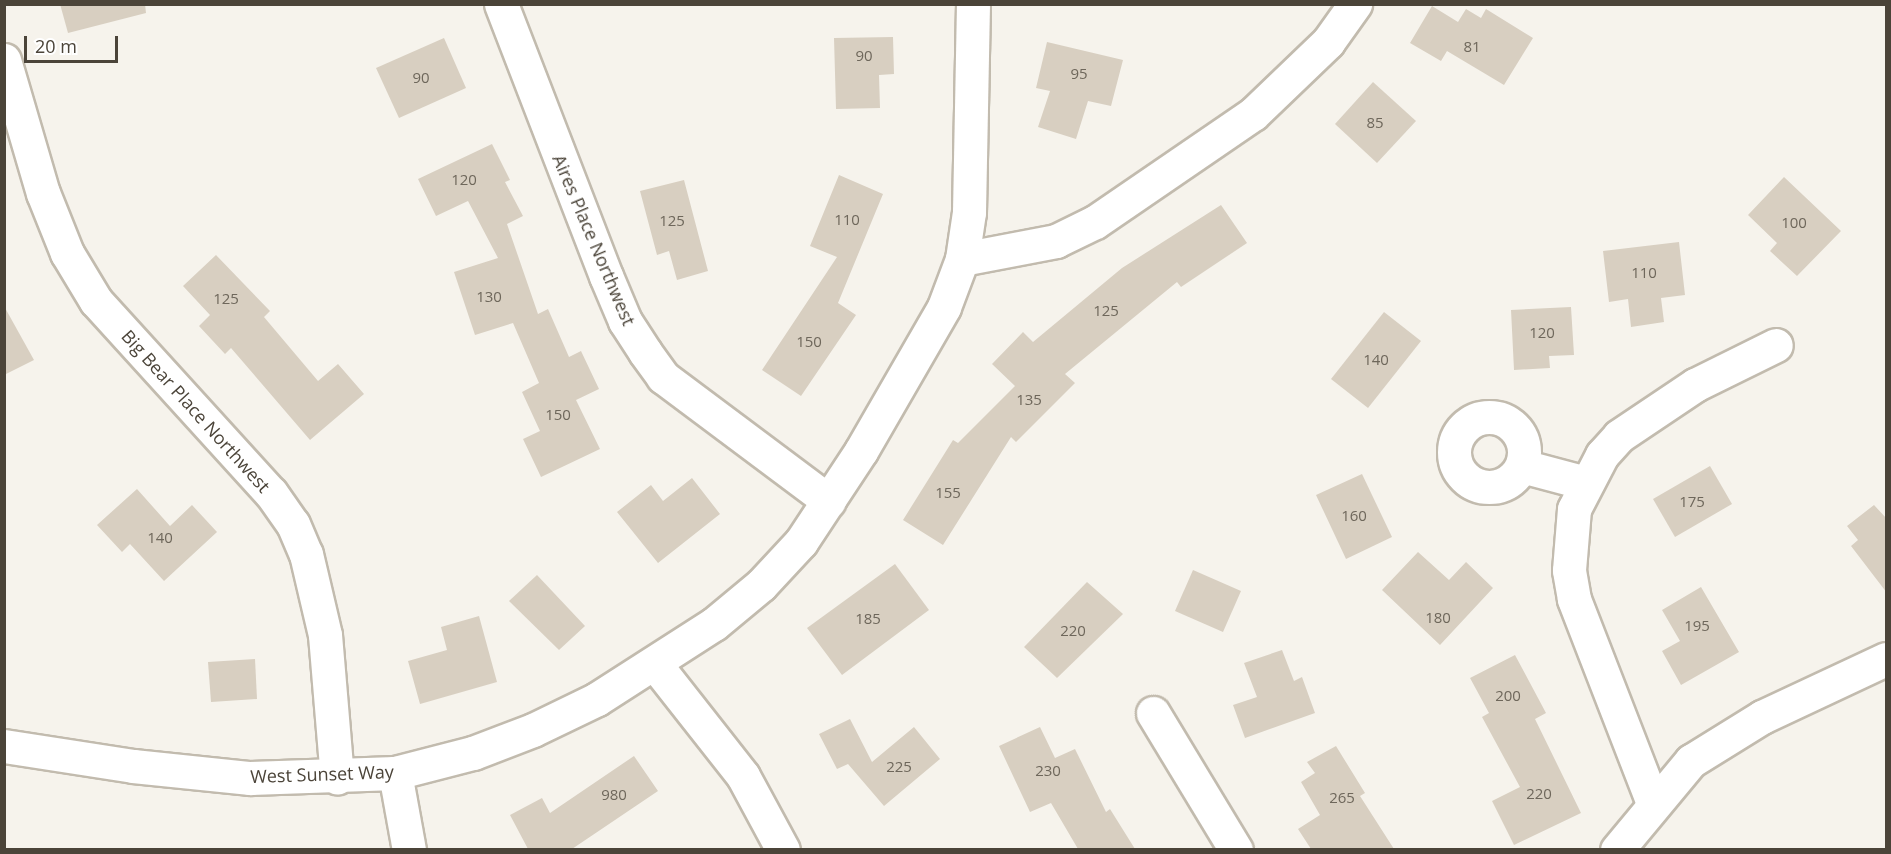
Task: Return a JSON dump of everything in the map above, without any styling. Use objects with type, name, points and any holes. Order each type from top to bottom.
[{"type":"street","name":"Aires Place Northwest","points":[[501,4],[606,276],[625,321],[645,352],[663,377],[829,501]]},
{"type":"street","name":"West Sunset Way","points":[[4,746],[134,766],[250,778],[337,777],[395,773],[473,753],[533,730],[597,699],[655,664],[714,624],[761,585],[801,542],[829,501],[944,307],[962,259],[969,212],[973,4]]},
{"type":"street","points":[[962,259],[1056,241],[1095,222],[1253,114],[1328,42],[1355,4]]},
{"type":"street","name":"Big Bear Place Northwest","points":[[4,60],[43,193],[67,253],[96,302],[271,493],[293,524],[306,554],[325,635],[337,777]]},
{"type":"street","points":[[1653,803],[1574,599],[1570,540],[1574,508],[1586,483],[1619,435],[1695,386],[1776,345]]},
{"type":"street","points":[[1522,466],[1586,483]]},
{"type":"street","points":[[1617,849],[1653,803],[1691,761],[1725,738],[1887,659]]},
{"type":"street","points":[[655,664],[743,776],[783,849]]},
{"type":"street","points":[[1153,713],[1236,849]]},
{"type":"street","points":[[395,773],[409,849]]},
{"type":"building","points":[[60,4],[145,4],[146,13],[68,33]]},
{"type":"building","points":[[1432,6],[1458,22],[1466,9],[1481,18],[1486,9],[1533,38],[1504,85],[1447,51],[1441,61],[1410,43]]},
{"type":"building","points":[[893,37],[894,74],[879,75],[880,108],[836,109],[834,38]]},
{"type":"building","points":[[444,38],[466,88],[399,118],[376,68]]},
{"type":"building","points":[[1047,42],[1123,60],[1111,106],[1088,101],[1076,139],[1038,127],[1050,91],[1036,88]]},
{"type":"building","points":[[1373,82],[1416,121],[1377,163],[1335,124]]},
{"type":"building","points":[[492,144],[510,180],[505,182],[523,216],[507,224],[538,314],[548,309],[569,357],[581,351],[599,389],[576,400],[600,449],[541,477],[523,439],[540,431],[522,392],[539,383],[513,323],[475,335],[454,272],[498,258],[468,201],[436,216],[418,179]]},
{"type":"building","points":[[839,175],[883,194],[838,303],[856,315],[801,396],[762,370],[837,257],[810,246]]},
{"type":"building","points":[[1784,177],[1841,231],[1797,276],[1770,251],[1777,243],[1748,215]]},
{"type":"building","points":[[684,180],[708,271],[677,280],[669,251],[657,255],[640,191]]},
{"type":"building","points":[[1221,205],[1247,243],[1181,287],[1177,282],[1065,374],[1075,383],[1016,442],[1011,437],[943,545],[903,520],[953,440],[958,443],[1015,386],[992,364],[1023,332],[1033,342],[1122,268]]},
{"type":"building","points":[[1679,242],[1685,295],[1661,298],[1664,322],[1631,327],[1628,299],[1609,302],[1603,251]]},
{"type":"building","points":[[216,255],[270,311],[264,317],[318,381],[338,364],[364,394],[310,440],[231,348],[225,354],[199,326],[210,315],[183,286]]},
{"type":"building","points":[[4,306],[34,360],[4,375]]},
{"type":"building","points":[[1571,307],[1574,355],[1549,356],[1550,368],[1514,370],[1511,310]]},
{"type":"building","points":[[1384,312],[1421,341],[1368,408],[1331,379]]},
{"type":"building","points":[[1710,466],[1732,504],[1675,537],[1653,499]]},
{"type":"building","points":[[1362,474],[1392,537],[1346,559],[1316,495]]},
{"type":"building","points":[[692,478],[720,514],[658,563],[617,512],[651,485],[663,501]]},
{"type":"building","points":[[137,489],[170,526],[192,505],[217,532],[164,581],[130,544],[122,552],[97,525]]},
{"type":"building","points":[[1874,505],[1887,519],[1887,593],[1851,546],[1858,540],[1847,526]]},
{"type":"building","points":[[1418,552],[1449,580],[1466,562],[1493,588],[1440,645],[1382,590]]},
{"type":"building","points":[[895,564],[929,610],[842,675],[807,628]]},
{"type":"building","points":[[1193,570],[1241,591],[1223,632],[1175,611]]},
{"type":"building","points":[[537,575],[585,626],[559,650],[509,601]]},
{"type":"building","points":[[1087,582],[1123,614],[1057,678],[1024,647]]},
{"type":"building","points":[[1701,587],[1739,652],[1681,685],[1662,651],[1680,641],[1662,610]]},
{"type":"building","points":[[479,616],[497,682],[420,704],[408,661],[447,650],[441,627]]},
{"type":"building","points":[[1282,650],[1294,681],[1302,677],[1315,713],[1245,738],[1233,705],[1257,697],[1244,663]]},
{"type":"building","points":[[1515,655],[1546,713],[1535,719],[1581,813],[1514,845],[1492,801],[1520,787],[1482,717],[1489,713],[1470,678]]},
{"type":"building","points":[[255,659],[257,699],[211,702],[208,662]]},
{"type":"building","points":[[850,719],[872,762],[914,727],[940,759],[884,806],[848,764],[837,769],[819,734]]},
{"type":"building","points":[[1040,727],[1055,758],[1075,749],[1106,812],[1110,809],[1135,849],[1078,849],[1051,803],[1030,812],[999,746]]},
{"type":"building","points":[[1336,746],[1365,793],[1360,796],[1394,849],[1311,849],[1298,829],[1320,815],[1301,782],[1315,773],[1307,762]]},
{"type":"building","points":[[634,756],[658,791],[572,849],[528,849],[510,815],[542,798],[550,813]]}]
